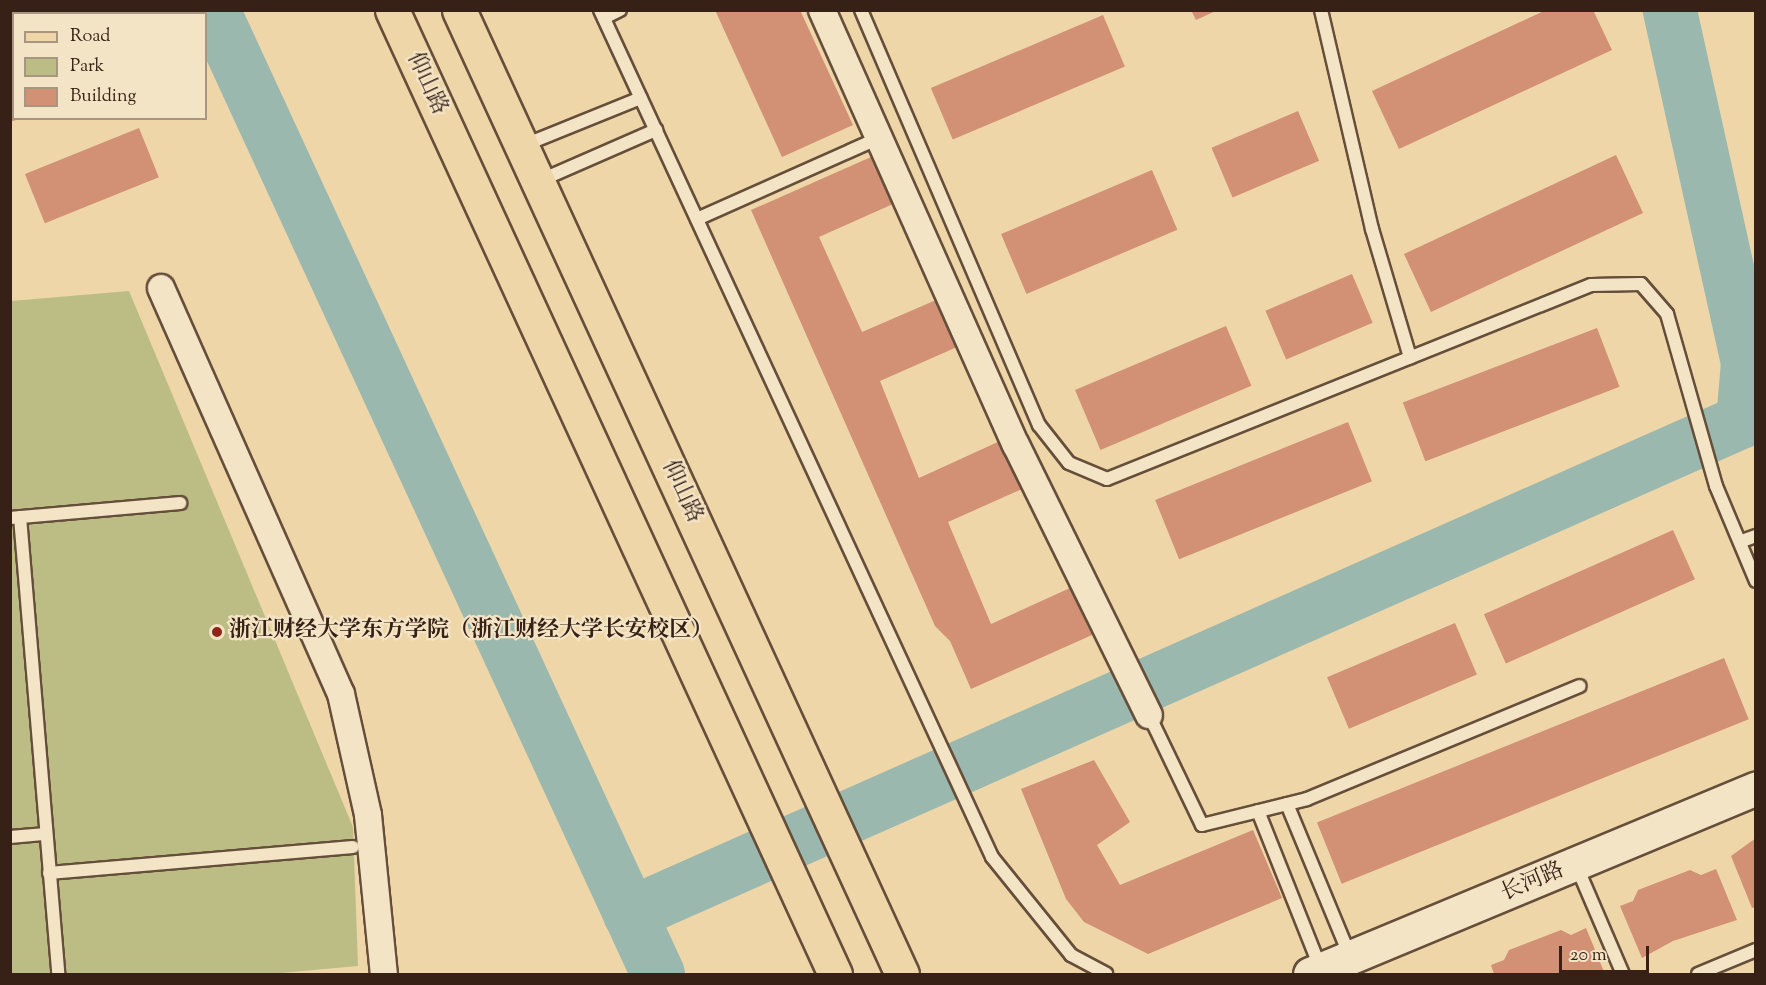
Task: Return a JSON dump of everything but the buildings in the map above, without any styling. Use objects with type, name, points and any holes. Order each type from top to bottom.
[{"type":"main road","name":"仰山路","points":[[392,10],[828,961]]},
{"type":"main road","name":"仰山路","points":[[459,10],[902,975]]},
{"type":"street","points":[[822,10],[1016,445],[1149,715]]},
{"type":"street","points":[[161,288],[341,694],[368,815],[384,975]]},
{"type":"street","name":"长河路","points":[[1315,972],[1576,865],[1755,788]]},
{"type":"lane","points":[[620,10],[602,14],[992,857],[1071,955],[1106,975]]},
{"type":"lane","points":[[861,10],[1039,426],[1069,463],[1107,479],[1591,285],[1641,284],[1668,314],[1697,406],[1716,486],[1742,541],[1755,580]]},
{"type":"lane","points":[[1321,10],[1372,229],[1410,357]]},
{"type":"lane","points":[[522,146],[641,98]]},
{"type":"lane","points":[[538,181],[656,130]]},
{"type":"lane","points":[[697,219],[879,138]]},
{"type":"lane","points":[[58,975],[15,518],[180,503]]},
{"type":"lane","points":[[1742,541],[1755,536]]},
{"type":"lane","points":[[1149,715],[1202,825],[1287,804],[1580,686]]},
{"type":"lane","points":[[1287,804],[1351,958]]},
{"type":"lane","points":[[1258,811],[1315,972]]},
{"type":"lane","points":[[10,837],[46,834]]},
{"type":"lane","points":[[49,873],[353,847]]},
{"type":"lane","points":[[1576,865],[1623,975]]},
{"type":"lane","points":[[1698,975],[1755,950]]},
{"type":"green space","name":"浙江财经大学东方学院（浙江财经大学长安校区）","points":[[129,291],[353,827],[358,966],[270,974],[11,974],[11,301]]},
{"type":"waterway","points":[[213,10],[658,974]]},
{"type":"waterway","points":[[630,914],[1743,421],[1748,363],[1670,10]]},
{"type":"place","name":"浙江财经大学东方学院（浙江财经大学长安校区）","points":[[217,632]]}]
